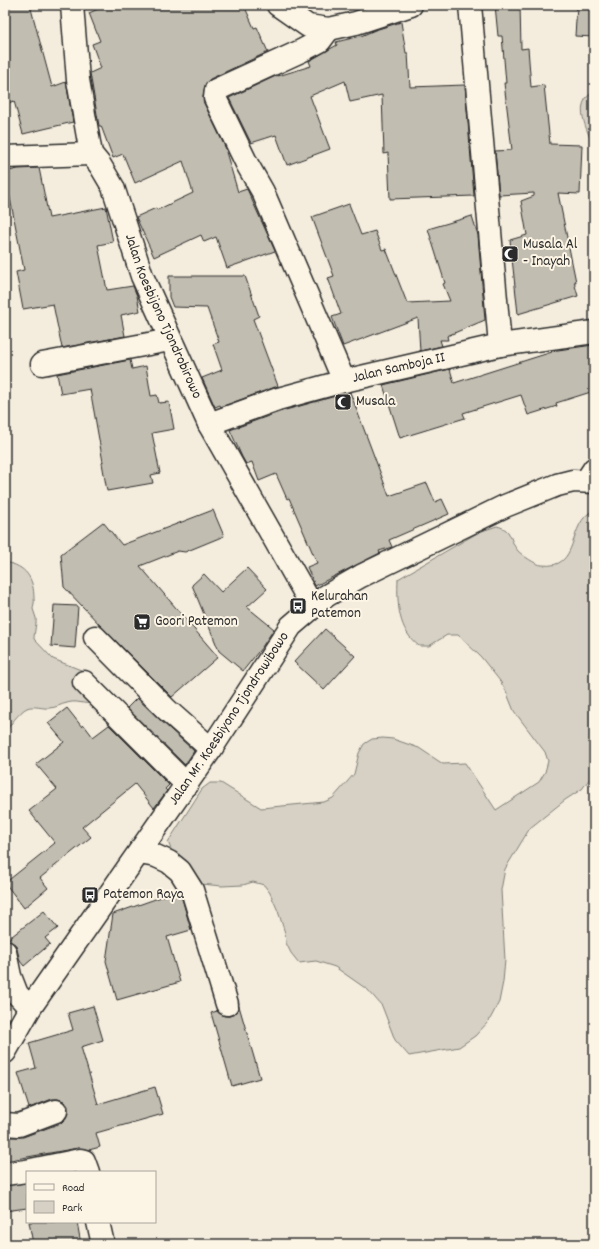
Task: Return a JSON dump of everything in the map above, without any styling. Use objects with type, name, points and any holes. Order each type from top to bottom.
[{"type":"street","name":"Jalan Koesbijono Tjondrobirowo","points":[[72,5],[78,80],[91,154],[100,165],[113,187],[142,276],[209,424],[312,608]]},
{"type":"street","points":[[278,5],[308,26],[329,29],[356,23],[411,5]]},
{"type":"street","points":[[470,5],[500,345]]},
{"type":"street","points":[[329,29],[320,41],[277,63],[216,90],[214,94],[262,192],[344,381]]},
{"type":"street","points":[[5,157],[91,154]]},
{"type":"street","name":"Jalan Samboja II","points":[[209,424],[278,398],[344,381],[500,345],[594,332]]},
{"type":"street","points":[[42,364],[170,340]]},
{"type":"street","name":"Jalan Mr. Koesbiyono Tjondrowibowo","points":[[5,1052],[28,1010],[211,750],[291,626],[326,596],[361,576],[505,506],[557,485],[591,477]]},
{"type":"street","points":[[95,637],[166,709],[211,750]]},
{"type":"street","points":[[84,682],[187,785]]},
{"type":"street","points":[[139,853],[156,856],[169,862],[180,871],[192,890],[227,1004]]},
{"type":"street","points":[[5,952],[10,976],[17,994],[28,1010]]},
{"type":"street","points":[[5,1005],[28,1010]]},
{"type":"street","points":[[5,1124],[19,1125],[56,1112]]},
{"type":"street","points":[[5,1174],[80,1160],[84,1160],[88,1171]]},
{"type":"street","points":[[98,1223],[103,1244]]},
{"type":"green space","points":[[594,92],[594,148],[585,126],[582,110],[583,103],[587,97]]},
{"type":"green space","points":[[594,510],[594,694],[592,695],[594,700],[594,773],[582,789],[565,800],[530,828],[505,869],[501,890],[505,960],[503,982],[499,1002],[489,1021],[475,1036],[459,1047],[409,1056],[395,1040],[382,1006],[368,990],[335,967],[316,961],[299,963],[291,953],[286,943],[285,933],[278,911],[270,893],[264,885],[253,882],[243,885],[222,886],[201,884],[176,861],[168,842],[202,789],[210,783],[221,783],[261,808],[324,802],[333,798],[354,774],[359,753],[364,744],[372,739],[393,739],[419,748],[443,764],[465,763],[496,810],[539,782],[545,772],[548,761],[545,752],[514,711],[506,691],[500,681],[481,657],[458,635],[447,635],[429,646],[419,646],[412,640],[400,616],[398,579],[479,532],[497,526],[507,531],[516,549],[533,562],[539,565],[554,565],[563,560],[568,553],[585,516]]},
{"type":"green space","points":[[5,562],[23,570],[30,579],[34,592],[33,609],[36,620],[34,639],[53,659],[81,670],[99,680],[102,691],[98,698],[90,703],[73,702],[52,708],[27,708],[14,720],[5,734]]},
{"type":"building","points":[[5,5],[30,5],[52,87],[66,82],[73,122],[23,134],[14,101],[5,104]]},
{"type":"building","points":[[107,5],[244,5],[254,28],[257,27],[268,52],[210,79],[206,83],[203,97],[204,103],[227,151],[226,152],[238,192],[247,189],[275,251],[227,268],[216,237],[204,242],[201,235],[154,257],[136,217],[156,208],[157,210],[193,193],[183,161],[135,183],[123,154],[113,158],[101,126],[99,126],[90,73],[101,68],[92,44],[100,41],[89,13]]},
{"type":"building","points":[[495,5],[520,5],[521,49],[528,48],[531,87],[544,85],[550,144],[582,145],[580,194],[558,193],[576,282],[574,282],[578,296],[518,314],[510,240],[527,235],[521,201],[534,196],[534,193],[499,195],[495,151],[512,150],[504,83],[506,83],[502,36],[498,36]]},
{"type":"building","points":[[577,5],[594,5],[594,37],[575,36]]},
{"type":"building","points":[[401,22],[406,53],[408,53],[410,87],[465,85],[474,196],[390,199],[388,153],[384,154],[382,95],[350,102],[345,81],[310,96],[330,149],[287,165],[276,135],[251,143],[229,98],[278,75],[311,66],[309,61],[337,45],[336,42],[361,36]]},
{"type":"building","points":[[39,168],[49,218],[106,207],[113,242],[98,245],[107,290],[133,286],[140,311],[121,315],[125,336],[62,348],[53,304],[23,309],[16,272],[24,270],[5,172],[18,169]]},
{"type":"building","points":[[349,204],[361,235],[375,231],[382,250],[386,249],[407,303],[450,301],[443,284],[445,283],[428,229],[472,216],[478,235],[485,320],[447,336],[448,340],[440,340],[442,346],[420,351],[418,318],[343,346],[332,317],[341,314],[328,278],[334,276],[312,217]]},
{"type":"building","points":[[169,276],[245,276],[259,316],[253,319],[278,386],[221,407],[220,405],[215,407],[202,378],[222,370],[213,344],[219,342],[207,308],[173,307],[169,297]]},
{"type":"building","points":[[593,345],[594,391],[556,403],[557,406],[528,415],[521,395],[463,413],[465,418],[400,438],[383,385],[450,369],[454,383],[552,352],[551,351]]},
{"type":"building","points":[[130,360],[132,369],[146,366],[151,396],[157,395],[159,403],[169,402],[174,429],[152,433],[160,473],[151,475],[153,483],[107,491],[90,389],[61,394],[57,374]]},
{"type":"building","points":[[350,392],[389,496],[427,483],[435,502],[442,499],[449,514],[389,540],[392,547],[379,551],[380,553],[315,586],[307,567],[317,563],[289,498],[287,499],[276,474],[259,481],[252,462],[246,464],[230,430],[282,411]]},
{"type":"building","name":"Goori Patemon","points":[[213,510],[224,536],[185,552],[178,551],[140,566],[218,657],[172,697],[64,587],[61,554],[103,522],[122,545]]},
{"type":"building","points":[[247,568],[267,589],[247,607],[274,629],[243,671],[219,651],[192,585],[204,574],[221,592]]},
{"type":"building","points":[[54,605],[78,606],[75,648],[51,646]]},
{"type":"building","points":[[325,629],[355,656],[324,690],[294,662]]},
{"type":"building","points":[[137,698],[194,751],[185,765],[127,708]]},
{"type":"building","points":[[67,708],[82,727],[84,725],[93,737],[109,725],[169,785],[165,789],[167,791],[154,808],[135,784],[82,827],[91,837],[40,878],[48,888],[24,908],[5,883],[55,843],[29,811],[57,789],[36,764],[64,742],[48,723]]},
{"type":"building","points":[[178,891],[181,895],[191,930],[167,937],[180,982],[117,1000],[106,961],[113,914]]},
{"type":"building","points":[[44,911],[58,928],[45,938],[50,944],[24,966],[20,961],[15,944],[7,940]]},
{"type":"building","points":[[93,1006],[103,1040],[81,1047],[98,1104],[155,1087],[163,1114],[96,1133],[100,1147],[89,1150],[78,1148],[5,1161],[5,1137],[23,1137],[61,1123],[68,1113],[68,1106],[64,1101],[58,1099],[52,1099],[29,1108],[18,1073],[36,1068],[29,1043],[73,1030],[68,1013]]},
{"type":"building","points":[[239,1006],[260,1078],[232,1086],[211,1013],[217,1011],[224,1016],[230,1016],[236,1012]]},
{"type":"building","points":[[26,1183],[26,1208],[5,1211],[5,1186]]},
{"type":"building","points":[[29,1223],[77,1223],[81,1244],[33,1244]]},
{"type":"place","name":"Musala Al - Inayah","points":[[510,254]]},
{"type":"place","name":"Musala","points":[[343,402]]},
{"type":"place","name":"Kelurahan Patemon","points":[[298,606]]},
{"type":"place","name":"Goori Patemon","points":[[142,622]]},
{"type":"place","name":"Patemon Raya","points":[[90,895]]}]
